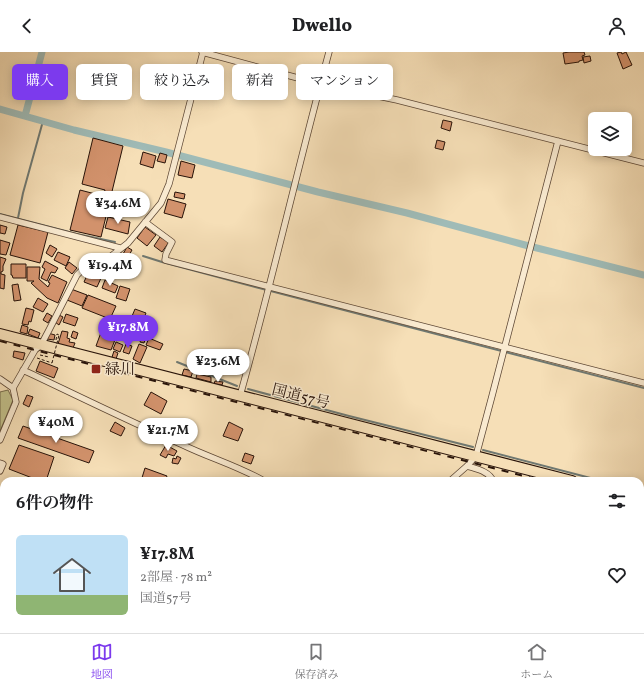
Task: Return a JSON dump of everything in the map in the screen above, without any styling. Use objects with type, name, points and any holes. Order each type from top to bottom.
[{"type":"highway","name":"国道57号","points":[[0,334],[557,477]]},
{"type":"street","points":[[0,440],[16,402],[14,388],[23,370],[35,356],[77,275],[82,270],[110,257],[128,243],[161,203],[169,184],[202,52],[296,77]]},
{"type":"street","points":[[326,64],[329,52]]},
{"type":"street","points":[[393,99],[644,163]]},
{"type":"street","points":[[240,396],[255,344],[316,100]]},
{"type":"street","points":[[455,477],[476,456],[558,142]]},
{"type":"street","points":[[0,217],[120,248]]},
{"type":"street","points":[[146,222],[172,242],[166,254],[165,260],[644,383]]},
{"type":"street","points":[[23,370],[203,455],[256,477]]},
{"type":"street","points":[[0,379],[14,388]]},
{"type":"street","points":[[0,463],[3,464],[0,471]]},
{"type":"street","points":[[467,466],[486,473],[491,477]]},
{"type":"path","points":[[35,356],[52,363],[59,335],[57,334],[55,341]]},
{"type":"path","points":[[35,356],[49,357]]},
{"type":"shaded area","points":[[8,390],[13,400],[0,431],[0,392]]},
{"type":"building","points":[[584,52],[585,55],[582,56],[583,60],[579,62],[565,64],[563,53]]},
{"type":"building","points":[[621,52],[622,54],[626,52],[632,65],[623,69],[617,53]]},
{"type":"building","points":[[590,56],[591,61],[584,63],[583,57]]},
{"type":"building","points":[[443,120],[452,122],[450,131],[441,128]]},
{"type":"building","points":[[93,138],[123,146],[101,237],[70,230],[80,190],[103,196],[105,190],[82,184]]},
{"type":"building","points":[[437,140],[445,142],[443,150],[435,148]]},
{"type":"building","points":[[143,152],[156,156],[153,168],[140,164]]},
{"type":"building","points":[[160,153],[167,155],[165,163],[157,161]]},
{"type":"building","points":[[181,161],[195,165],[192,178],[178,175]]},
{"type":"building","points":[[175,192],[185,194],[184,199],[174,197]]},
{"type":"building","points":[[168,199],[186,204],[182,218],[164,213]]},
{"type":"building","points":[[108,217],[130,222],[128,234],[105,228]]},
{"type":"building","points":[[0,225],[7,227],[5,234],[0,233]]},
{"type":"building","points":[[18,225],[48,232],[40,263],[10,255]]},
{"type":"building","points":[[145,227],[156,235],[147,246],[137,238]]},
{"type":"building","points":[[160,237],[169,242],[162,252],[154,246]]},
{"type":"building","points":[[0,240],[10,243],[6,255],[0,254]]},
{"type":"building","points":[[50,245],[57,249],[52,257],[46,253]]},
{"type":"building","points":[[127,247],[132,250],[128,257],[134,260],[130,267],[115,260],[119,252],[123,254]]},
{"type":"building","points":[[58,252],[70,257],[66,266],[54,260]]},
{"type":"building","points":[[0,257],[6,259],[3,266],[3,271],[1,272],[1,274],[5,275],[4,289],[0,288]]},
{"type":"building","points":[[45,261],[58,268],[55,273],[51,272],[47,281],[41,278],[45,269],[42,267]]},
{"type":"building","points":[[69,262],[77,268],[72,274],[65,268]]},
{"type":"building","points":[[106,263],[119,270],[114,278],[101,272]]},
{"type":"building","points":[[11,264],[26,264],[26,278],[13,278],[11,275]]},
{"type":"building","points":[[27,267],[40,267],[39,279],[48,287],[50,283],[48,282],[52,275],[67,282],[58,303],[47,298],[31,283],[34,281],[27,281]]},
{"type":"building","points":[[88,273],[101,278],[97,287],[84,282]]},
{"type":"building","points":[[105,280],[118,286],[115,293],[102,288]]},
{"type":"building","points":[[18,284],[21,300],[14,301],[12,285]]},
{"type":"building","points":[[120,286],[130,289],[126,301],[116,298]]},
{"type":"building","points":[[71,289],[87,295],[82,306],[67,300]]},
{"type":"building","points":[[88,295],[116,306],[110,319],[82,308]]},
{"type":"building","points":[[38,298],[48,304],[43,312],[33,307]]},
{"type":"building","points":[[26,308],[34,310],[31,322],[29,321],[28,325],[22,324]]},
{"type":"building","points":[[135,309],[146,313],[141,325],[130,321]]},
{"type":"building","points":[[47,313],[52,316],[48,323],[43,320]]},
{"type":"building","points":[[66,314],[78,318],[75,326],[63,322]]},
{"type":"building","points":[[59,315],[63,317],[59,325],[55,322]]},
{"type":"building","points":[[125,324],[135,327],[133,337],[122,334]]},
{"type":"building","points":[[22,325],[28,327],[27,334],[20,332]]},
{"type":"building","points":[[103,327],[118,332],[111,350],[96,346]]},
{"type":"building","points":[[30,329],[40,333],[38,338],[28,334]]},
{"type":"building","points":[[62,331],[68,332],[67,338],[70,339],[69,342],[75,343],[73,348],[58,344]]},
{"type":"building","points":[[73,331],[78,333],[76,339],[71,337]]},
{"type":"building","points":[[48,333],[55,335],[54,340],[47,339]]},
{"type":"building","points":[[142,336],[146,337],[144,343],[140,342]]},
{"type":"building","points":[[149,338],[163,344],[160,350],[146,345]]},
{"type":"building","points":[[116,342],[123,345],[120,352],[113,349]]},
{"type":"building","points":[[126,344],[132,346],[129,354],[123,352]]},
{"type":"building","points":[[139,344],[147,347],[140,363],[133,359]]},
{"type":"building","points":[[14,351],[25,353],[23,360],[13,357]]},
{"type":"building","points":[[114,351],[118,353],[116,359],[112,357]]},
{"type":"building","points":[[40,361],[58,368],[54,378],[36,371]]},
{"type":"building","points":[[184,369],[193,371],[191,377],[182,375]]},
{"type":"building","points":[[197,374],[211,377],[211,382],[196,378]]},
{"type":"building","points":[[215,381],[223,382],[222,385],[214,384]]},
{"type":"building","points":[[151,392],[167,401],[161,414],[144,405]]},
{"type":"building","points":[[27,395],[33,397],[29,407],[23,404]]},
{"type":"building","points":[[115,422],[125,428],[121,436],[110,431]]},
{"type":"building","points":[[229,422],[243,429],[238,441],[223,436]]},
{"type":"building","points":[[23,426],[94,451],[89,463],[18,438]]},
{"type":"building","points":[[19,445],[54,457],[47,477],[30,477],[9,469]]},
{"type":"building","points":[[166,445],[177,451],[174,456],[168,454],[166,458],[160,455]]},
{"type":"building","points":[[245,453],[254,456],[251,464],[242,461]]},
{"type":"building","points":[[177,456],[181,458],[178,464],[172,463],[173,458],[176,459]]},
{"type":"building","points":[[145,468],[167,476],[167,477],[142,477]]},
{"type":"waterway","points":[[25,116],[42,52]]},
{"type":"waterway","points":[[0,109],[74,130],[407,213],[644,275]]},
{"type":"waterway","points":[[18,218],[23,193],[43,121]]},
{"type":"waterway","points":[[0,214],[77,234],[115,242]]},
{"type":"waterway","points":[[143,256],[263,289],[644,388]]},
{"type":"waterway","points":[[177,362],[237,386]]},
{"type":"waterway","points":[[248,389],[473,447]]},
{"type":"waterway","points":[[483,450],[587,477]]},
{"type":"railway","points":[[0,341],[527,477]]},
{"type":"place","name":"緑川","points":[[96,369]]}]
